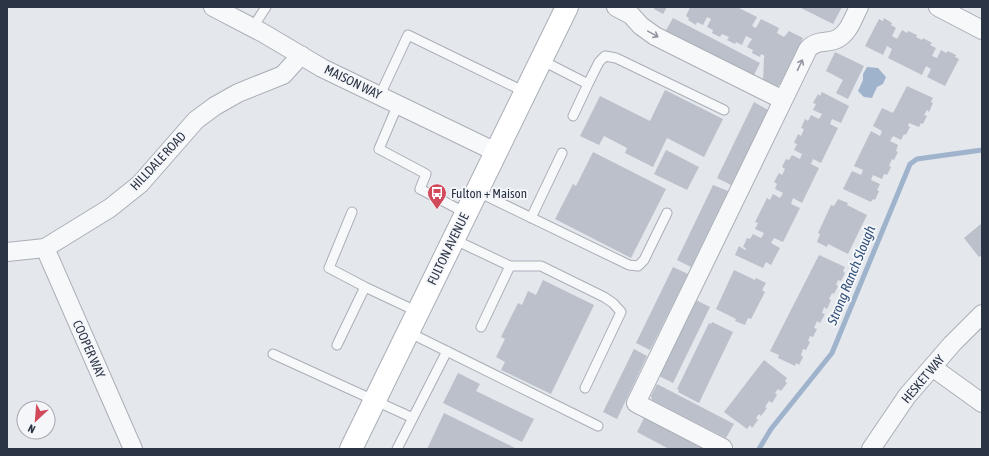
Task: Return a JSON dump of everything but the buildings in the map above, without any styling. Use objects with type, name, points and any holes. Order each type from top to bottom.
[{"type":"main road","name":"FULTON AVENUE","points":[[351,449],[567,7]]},
{"type":"street","name":"MAISON WAY","points":[[213,7],[253,28],[322,68],[496,152]]},
{"type":"street","points":[[616,7],[630,15],[641,26],[655,36],[783,100]]},
{"type":"street","points":[[723,448],[636,403],[808,49],[816,42],[832,41],[843,35],[859,7]]},
{"type":"street","points":[[938,7],[982,30]]},
{"type":"street","name":"HILLDALE ROAD","points":[[7,252],[44,248],[110,208],[140,184],[196,120],[215,106],[238,93],[283,75],[301,55]]},
{"type":"street","name":"COOPER WAY","points":[[44,248],[132,449]]},
{"type":"street","name":"HESKET WAY","points":[[870,449],[907,396],[952,344],[982,314]]},
{"type":"street","points":[[932,367],[982,403]]},
{"type":"lane","points":[[253,28],[266,7]]},
{"type":"lane","points":[[380,96],[408,35],[525,92]]},
{"type":"lane","points":[[573,116],[599,62],[605,56],[616,58],[724,110]]},
{"type":"lane","points":[[541,60],[588,84]]},
{"type":"lane","points":[[398,104],[379,149],[426,174],[420,189],[466,213]]},
{"type":"lane","points":[[531,218],[562,153]]},
{"type":"lane","points":[[476,191],[629,265],[638,266],[644,260],[667,213]]},
{"type":"lane","points":[[352,212],[329,268],[418,312]]},
{"type":"lane","points":[[453,238],[510,266],[541,266],[604,297],[613,303],[621,312],[585,388]]},
{"type":"lane","points":[[481,327],[510,266]]},
{"type":"lane","points":[[337,345],[365,287]]},
{"type":"lane","points":[[408,332],[598,426]]},
{"type":"lane","points":[[397,449],[447,351]]},
{"type":"lane","points":[[273,354],[413,418]]},
{"type":"water","points":[[867,67],[878,68],[886,77],[883,84],[877,87],[872,98],[864,97],[858,91],[863,80],[863,74]]},
{"type":"waterway","name":"Strong Ranch Slough","points":[[759,449],[771,429],[832,353],[910,164],[917,159],[982,150]]},
{"type":"place","name":"Fulton + Maison","points":[[437,210]]}]
